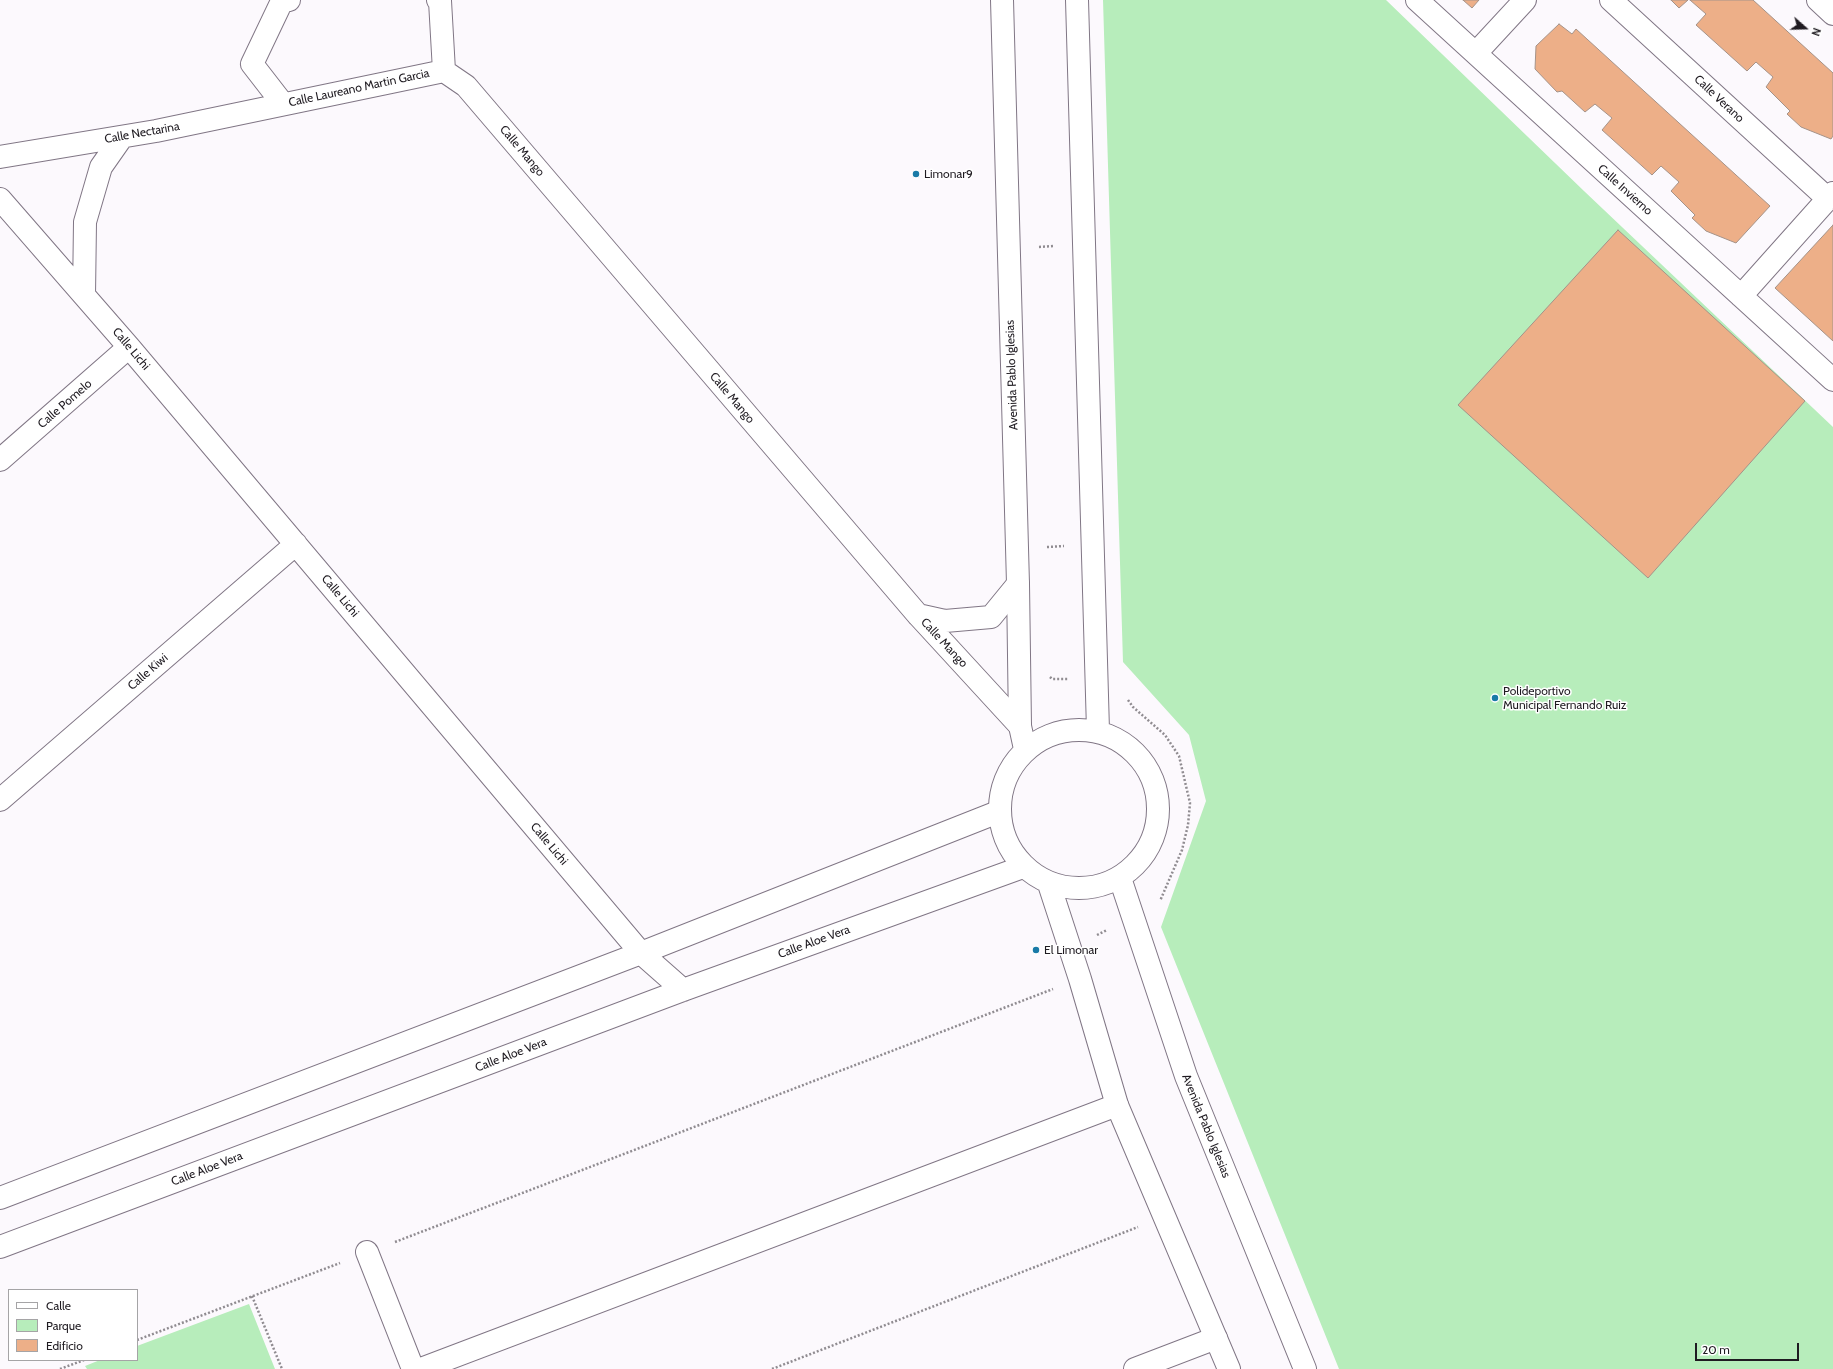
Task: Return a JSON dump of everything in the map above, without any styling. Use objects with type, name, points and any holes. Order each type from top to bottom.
[{"type":"street","name":"Calle Laureano Martin Garcia","points":[[284,0],[252,64],[283,104],[444,71],[440,0]]},
{"type":"street","name":"Avenida Pablo Iglesias","points":[[1002,0],[1018,584],[1020,726],[1025,749]]},
{"type":"street","points":[[1077,0],[1098,730]]},
{"type":"street","name":"Calle Invierno","points":[[1417,0],[1833,380]]},
{"type":"street","points":[[1476,53],[1525,0]]},
{"type":"street","name":"Calle Verano","points":[[1611,0],[1830,196]]},
{"type":"street","points":[[1818,0],[1833,14]]},
{"type":"street","name":"Calle Mango","points":[[444,71],[466,86],[918,615],[1020,726]]},
{"type":"street","name":"Calle Nectarina","points":[[0,157],[122,137],[283,104]]},
{"type":"street","points":[[84,295],[85,222],[101,167],[122,137]]},
{"type":"street","points":[[1741,296],[1830,196]]},
{"type":"street","name":"Calle Lichi","points":[[0,199],[130,347],[641,953],[683,990]]},
{"type":"street","name":"Calle Pomelo","points":[[0,460],[130,347]]},
{"type":"street","name":"Calle Kiwi","points":[[0,800],[296,544]]},
{"type":"street","points":[[918,615],[945,621],[991,617],[1018,584]]},
{"type":"street","points":[[1059,730],[1098,730],[1127,743],[1148,767],[1159,797],[1157,828],[1143,857],[1120,878],[1085,889],[1049,884],[1023,867],[1005,842],[998,812],[1005,777],[1025,749],[1059,730]]},
{"type":"street","points":[[0,1198],[641,953],[998,812]]},
{"type":"street","name":"Calle Aloe Vera","points":[[0,1248],[683,990],[1023,867]]},
{"type":"street","name":"Avenida Pablo Iglesias","points":[[1120,878],[1186,1076],[1306,1369]]},
{"type":"street","points":[[1049,884],[1080,979],[1117,1105],[1229,1369]]},
{"type":"street","points":[[421,1369],[1117,1105]]},
{"type":"street","points":[[367,1252],[413,1369]]},
{"type":"street","points":[[1136,1369],[1216,1338]]},
{"type":"path","points":[[1009,249],[1084,244]]},
{"type":"path","points":[[1017,549],[1093,544]]},
{"type":"path","points":[[138,1340],[1080,979]]},
{"type":"path","points":[[772,1369],[1164,1216]]},
{"type":"path","points":[[252,1296],[282,1369]]},
{"type":"path","points":[[60,1369],[81,1361]]},
{"type":"path","points":[[73,1364],[75,1369]]},
{"type":"green space","name":"Polideportivo Municipal Fernando Ruiz","points":[[1103,0],[1386,0],[1584,191],[1833,427],[1833,1369],[1339,1369],[1161,927],[1206,801],[1189,735],[1123,662]]},
{"type":"green space","points":[[249,1304],[275,1369],[87,1369],[85,1366],[98,1361],[138,1361],[138,1346]]},
{"type":"building","points":[[1463,0],[1479,0],[1472,8]]},
{"type":"building","points":[[1671,0],[1688,0],[1679,8]]},
{"type":"building","points":[[1690,0],[1753,0],[1833,73],[1833,136],[1831,139],[1801,127],[1787,114],[1790,111],[1766,87],[1773,77],[1756,62],[1747,71],[1696,25],[1706,14]]},
{"type":"building","points":[[1559,24],[1572,34],[1576,29],[1770,206],[1736,243],[1706,231],[1692,218],[1695,215],[1671,191],[1679,182],[1661,166],[1652,175],[1602,130],[1612,118],[1595,104],[1585,112],[1562,91],[1557,92],[1535,69],[1536,46]]},
{"type":"building","points":[[1833,225],[1833,341],[1775,288]]},
{"type":"building","points":[[1618,230],[1805,401],[1648,578],[1458,405]]},
{"type":"place","name":"Limonar9","points":[[916,174]]},
{"type":"place","name":"Polideportivo Municipal Fernando Ruiz","points":[[1495,698]]},
{"type":"place","name":"El Limonar","points":[[1036,950]]}]
